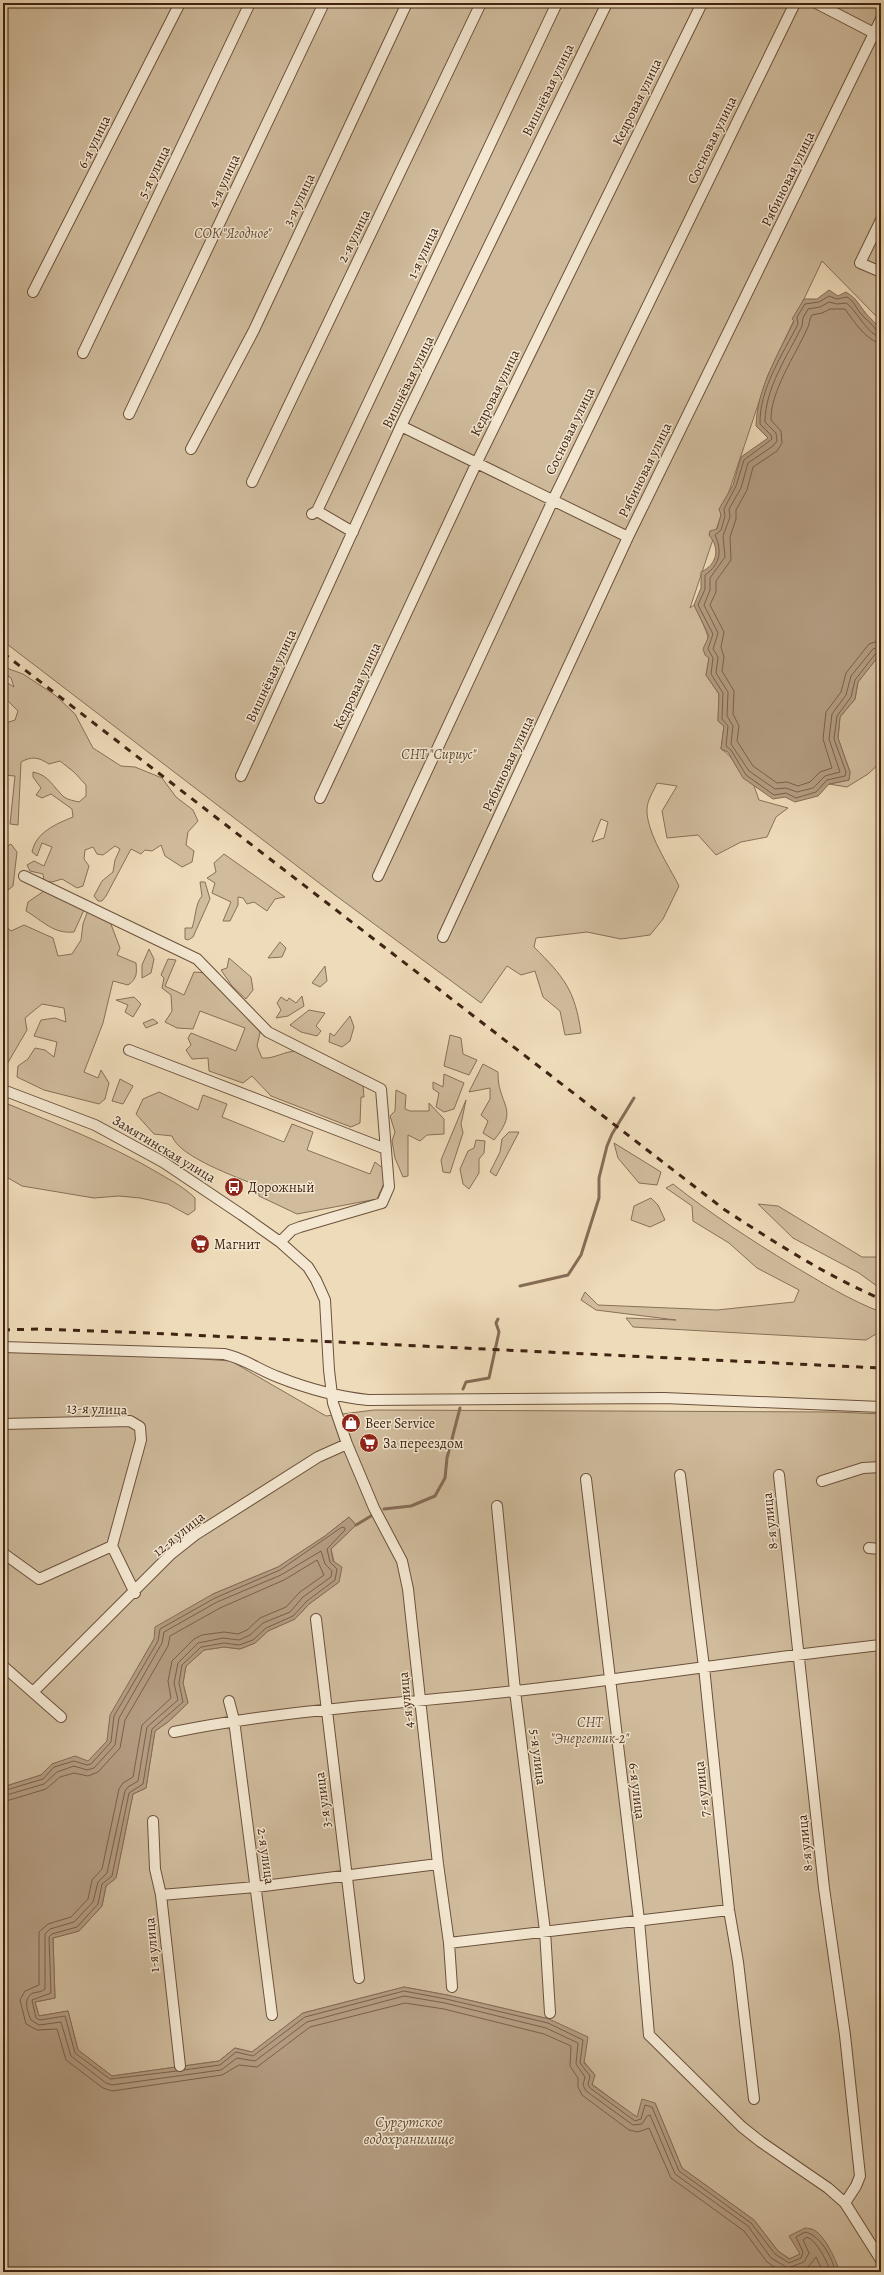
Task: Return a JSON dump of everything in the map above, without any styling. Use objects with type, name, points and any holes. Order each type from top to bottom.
[{"type":"street","name":"6-я улица","points":[[33,292],[180,3]]},
{"type":"street","name":"5-я улица","points":[[83,353],[250,3]]},
{"type":"street","name":"4-я улица","points":[[129,414],[324,3]]},
{"type":"street","name":"3-я улица","points":[[191,449],[254,330],[407,3]]},
{"type":"street","name":"2-я улица","points":[[252,482],[481,3]]},
{"type":"street","name":"1-я улица","points":[[353,532],[315,513],[557,3]]},
{"type":"street","name":"Вишнёвая улица","points":[[241,776],[401,426],[607,3]]},
{"type":"street","name":"Кедровая улица","points":[[320,798],[477,462],[702,3]]},
{"type":"street","name":"Сосновая улица","points":[[378,876],[553,500],[796,3]]},
{"type":"street","points":[[816,3],[874,33]]},
{"type":"street","name":"Рябиновая улица","points":[[443,937],[628,537],[785,219],[881,19]]},
{"type":"street","points":[[881,220],[860,263],[881,272]]},
{"type":"street","points":[[401,426],[628,537]]},
{"type":"street","points":[[24,876],[197,959],[268,1032],[381,1089],[389,1187],[382,1203],[292,1230],[280,1242]]},
{"type":"street","points":[[129,1050],[386,1149]]},
{"type":"street","name":"Замятинская улица","points":[[3,1090],[95,1125],[131,1143],[199,1185],[280,1242],[308,1267],[323,1294],[326,1310],[331,1392],[340,1424]]},
{"type":"street","points":[[3,1347],[224,1354],[239,1357],[278,1377],[351,1398],[368,1400],[664,1398],[881,1407]]},
{"type":"street","name":"13-я улица","points":[[3,1424],[130,1421],[140,1427],[141,1440],[112,1546]]},
{"type":"street","name":"4-я улица","points":[[340,1424],[374,1508],[402,1561],[408,1589],[438,1864],[449,1943],[452,1987]]},
{"type":"street","name":"12-я улица","points":[[33,1692],[134,1593],[171,1554],[195,1535],[318,1457],[347,1444]]},
{"type":"street","points":[[822,1481],[863,1468],[881,1467]]},
{"type":"street","name":"7-я улица","points":[[680,1475],[704,1667],[729,1910],[738,1962],[754,2099]]},
{"type":"street","name":"8-я улица","points":[[779,1475],[797,1654],[824,1888],[845,2035],[860,2176],[856,2186],[845,2203]]},
{"type":"street","name":"6-я улица","points":[[586,1479],[609,1678],[640,1920],[649,2035],[738,2123],[761,2142],[828,2188],[845,2203]]},
{"type":"street","name":"5-я улица","points":[[497,1506],[515,1691],[546,1931],[550,2013]]},
{"type":"street","points":[[3,1553],[38,1580],[112,1546],[134,1593]]},
{"type":"street","points":[[869,1548],[881,1549]]},
{"type":"street","name":"3-я улица","points":[[316,1619],[359,1978]]},
{"type":"street","points":[[174,1732],[234,1720],[420,1699],[515,1691],[797,1654],[881,1645]]},
{"type":"street","points":[[3,1666],[61,1717]]},
{"type":"street","name":"2-я улица","points":[[228,1701],[234,1720],[272,2015]]},
{"type":"street","name":"1-я улица","points":[[153,1821],[155,1870],[161,1895],[180,2066]]},
{"type":"street","points":[[161,1895],[256,1887],[346,1877],[438,1864]]},
{"type":"street","points":[[449,1943],[729,1910]]},
{"type":"street","points":[[845,2203],[881,2260]]},
{"type":"green space","points":[[3,3],[881,3],[881,321],[822,261],[768,375],[690,608],[694,605],[708,638],[709,654],[706,675],[719,694],[718,721],[724,726],[721,749],[730,757],[742,775],[753,783],[759,800],[788,808],[776,817],[767,837],[741,842],[716,855],[698,835],[667,838],[662,811],[677,786],[657,783],[648,803],[647,809],[650,828],[664,859],[679,886],[663,919],[650,935],[621,939],[587,932],[536,938],[534,947],[560,976],[571,995],[581,1033],[565,1035],[560,1011],[543,997],[535,971],[521,975],[507,966],[481,1003],[331,892],[3,641]],"holes":[[[601,819],[608,822],[604,838],[592,842]]]},
{"type":"green space","points":[[881,653],[881,762],[868,774],[847,787],[829,784],[849,780],[850,772],[838,738],[840,717],[855,699],[858,682]]},
{"type":"green space","points":[[3,662],[9,669],[23,674],[55,695],[75,714],[93,748],[121,766],[135,767],[162,778],[176,797],[193,810],[198,821],[188,832],[186,845],[194,851],[192,862],[182,867],[165,856],[161,845],[152,851],[145,850],[141,854],[131,849],[102,901],[98,901],[94,896],[102,881],[113,872],[115,860],[120,849],[115,846],[103,855],[97,854],[93,847],[85,850],[84,859],[89,866],[83,886],[77,888],[62,879],[52,882],[44,881],[43,874],[30,871],[27,865],[34,861],[44,866],[52,847],[42,843],[37,856],[32,852],[38,839],[42,834],[54,826],[73,817],[72,809],[51,794],[42,798],[36,795],[41,788],[33,777],[33,772],[47,779],[64,797],[74,801],[79,802],[86,796],[86,785],[74,772],[60,761],[49,764],[42,760],[32,758],[21,762],[18,825],[10,824],[15,776],[3,775],[3,739],[5,738],[3,737],[3,724],[15,720],[18,711],[3,696],[3,680],[14,687],[11,678],[3,673]]},
{"type":"green space","points":[[11,844],[17,852],[13,886],[3,894],[6,847]]},
{"type":"green space","points":[[224,854],[285,897],[275,899],[267,911],[254,902],[247,904],[243,898],[238,897],[238,905],[230,921],[223,921],[231,902],[212,893],[215,883],[207,878],[216,872],[214,863]]},
{"type":"green space","points":[[200,882],[205,882],[210,899],[193,937],[188,940],[185,939],[185,928],[192,928],[197,907],[202,896]]},
{"type":"green space","points":[[44,891],[84,910],[74,932],[54,929],[26,911],[28,902]]},
{"type":"green space","points":[[88,910],[109,919],[120,948],[117,955],[136,963],[135,978],[131,983],[128,985],[113,981],[103,1023],[84,1072],[98,1078],[101,1070],[109,1083],[105,1099],[99,1104],[44,1090],[17,1077],[18,1066],[28,1059],[35,1048],[45,1050],[54,1057],[57,1042],[34,1036],[41,1020],[55,1018],[66,1022],[64,1008],[42,1004],[25,1018],[27,1030],[3,1071],[3,924],[11,931],[24,925],[53,938],[58,956],[72,954],[81,940],[83,924]]},
{"type":"green space","points":[[280,942],[286,948],[282,957],[268,958]]},
{"type":"green space","points":[[149,949],[154,959],[151,973],[142,978],[142,965]]},
{"type":"green space","points":[[229,958],[251,977],[253,990],[246,999],[232,986],[221,970],[227,968]]},
{"type":"green space","points":[[168,959],[176,960],[165,986],[184,995],[194,972],[207,973],[238,1009],[254,1019],[260,1033],[257,1046],[262,1058],[292,1051],[302,1052],[363,1085],[364,1097],[361,1097],[360,1123],[351,1127],[271,1096],[252,1076],[243,1083],[209,1071],[208,1058],[192,1059],[186,1050],[191,1045],[188,1038],[191,1033],[236,1051],[245,1028],[200,1011],[193,1029],[177,1028],[165,1022],[172,1011],[171,995],[162,988],[164,978],[161,975]]},
{"type":"green space","points":[[325,966],[327,981],[320,987],[312,983]]},
{"type":"green space","points":[[302,996],[304,1006],[288,1016],[276,1018],[281,1010],[277,1003],[281,997],[287,1001],[289,998],[296,1003]]},
{"type":"green space","points":[[134,997],[141,1004],[133,1017],[125,1012],[128,1005],[116,1000]]},
{"type":"green space","points":[[309,1010],[325,1013],[316,1026],[321,1031],[317,1036],[301,1032],[290,1025]]},
{"type":"green space","points":[[350,1016],[354,1027],[350,1041],[342,1047],[329,1042],[330,1033],[334,1036]]},
{"type":"green space","points":[[153,1019],[158,1023],[146,1028],[143,1023]]},
{"type":"green space","points":[[450,1035],[461,1038],[463,1054],[477,1060],[469,1075],[444,1066]]},
{"type":"green space","points":[[483,1064],[498,1072],[501,1092],[506,1106],[506,1121],[494,1140],[483,1133],[488,1121],[481,1115],[490,1099],[490,1088],[469,1092]]},
{"type":"green space","points":[[444,1074],[464,1083],[454,1109],[444,1112],[436,1107],[439,1093],[433,1089],[433,1082],[443,1087]]},
{"type":"green space","points":[[120,1079],[133,1086],[123,1104],[112,1101]]},
{"type":"green space","points":[[396,1090],[406,1095],[405,1109],[410,1111],[429,1111],[429,1103],[444,1119],[444,1134],[427,1135],[420,1141],[408,1135],[408,1176],[403,1177],[395,1158],[392,1141],[395,1132],[390,1116],[395,1111]]},
{"type":"green space","points":[[159,1092],[198,1110],[203,1095],[227,1104],[222,1117],[284,1142],[292,1124],[313,1132],[307,1150],[370,1174],[375,1162],[384,1169],[384,1183],[377,1199],[297,1214],[259,1196],[258,1186],[223,1172],[197,1159],[177,1144],[172,1136],[154,1134],[136,1114],[143,1099]]},
{"type":"green space","points":[[466,1100],[461,1124],[463,1133],[450,1173],[443,1172],[441,1160]]},
{"type":"green space","points":[[3,1102],[83,1135],[141,1163],[174,1182],[191,1194],[195,1198],[195,1210],[188,1215],[168,1204],[140,1198],[119,1196],[94,1198],[22,1186],[3,1175]]},
{"type":"green space","points":[[509,1132],[519,1132],[496,1176],[490,1172],[500,1152],[502,1139]]},
{"type":"green space","points":[[476,1140],[485,1141],[484,1153],[479,1159],[479,1173],[469,1189],[463,1184],[460,1169],[468,1151],[474,1148]]},
{"type":"green space","points":[[614,1143],[661,1172],[657,1185],[639,1183],[618,1158]]},
{"type":"green space","points":[[673,1184],[717,1216],[777,1256],[835,1290],[881,1312],[881,1331],[866,1340],[633,1327],[626,1318],[676,1320],[596,1310],[581,1300],[585,1292],[598,1305],[717,1310],[794,1302],[799,1290],[757,1268],[729,1243],[693,1221],[692,1206],[666,1188]]},
{"type":"green space","points":[[651,1198],[658,1205],[665,1220],[650,1227],[631,1220],[634,1206]]},
{"type":"green space","points":[[758,1204],[778,1206],[862,1257],[881,1257],[881,1289],[859,1273],[793,1238]]},
{"type":"green space","name":"СHТ \"Энергетик-2\"","points":[[3,1349],[125,1354],[231,1361],[326,1416],[374,1410],[836,1412],[881,1414],[881,2272],[839,2272],[837,2264],[800,2254],[790,2259],[778,2251],[754,2220],[682,2168],[655,2103],[637,2118],[592,2084],[595,2075],[549,2019],[447,1995],[404,1987],[303,2013],[252,2052],[235,2048],[219,2061],[112,2076],[78,2050],[68,2011],[39,2016],[35,2002],[55,1998],[53,1938],[79,1931],[102,1906],[106,1886],[116,1878],[133,1794],[146,1788],[155,1731],[168,1722],[188,1703],[183,1683],[186,1666],[204,1650],[224,1647],[240,1649],[255,1643],[268,1631],[295,1619],[309,1604],[339,1582],[331,1549],[356,1525],[349,1517],[325,1536],[278,1567],[213,1594],[154,1639],[111,1715],[107,1741],[88,1762],[75,1757],[52,1764],[41,1775],[3,1787]]},
{"type":"water","points":[[829,290],[838,296],[846,292],[856,301],[881,331],[881,595],[879,598],[881,599],[881,653],[858,682],[855,699],[840,717],[838,738],[850,772],[849,780],[829,784],[818,796],[795,802],[785,797],[773,799],[743,778],[728,752],[721,749],[724,726],[718,721],[719,694],[706,675],[709,658],[705,655],[703,649],[709,636],[694,605],[701,588],[701,572],[711,565],[716,555],[715,545],[709,535],[710,531],[717,529],[721,515],[719,509],[733,485],[741,457],[768,438],[756,426],[760,398],[769,372],[794,321],[792,319],[804,299],[817,299]]},
{"type":"water","name":"Сургутское водохранилище","points":[[349,1517],[356,1525],[331,1549],[333,1561],[342,1567],[339,1582],[309,1604],[295,1619],[268,1631],[255,1643],[240,1649],[224,1647],[204,1650],[186,1666],[183,1683],[188,1703],[168,1722],[155,1731],[146,1788],[133,1794],[116,1878],[106,1886],[102,1906],[79,1931],[53,1938],[55,1998],[35,2002],[39,2016],[68,2011],[78,2050],[112,2076],[219,2061],[235,2048],[252,2052],[303,2013],[404,1987],[447,1995],[549,2019],[588,2037],[584,2063],[595,2075],[592,2085],[637,2117],[642,2099],[655,2103],[682,2168],[754,2220],[778,2251],[789,2259],[800,2254],[789,2236],[805,2228],[814,2230],[830,2249],[839,2272],[3,2272],[3,1787],[41,1775],[52,1764],[75,1756],[88,1761],[107,1741],[110,1715],[154,1639],[155,1627],[213,1594],[278,1567],[325,1536]]},
{"type":"waterway","points":[[520,1286],[568,1275],[581,1255],[599,1198],[599,1178],[607,1146],[612,1134],[634,1098]]},
{"type":"waterway","points":[[463,1389],[466,1382],[489,1378],[499,1332],[496,1323],[498,1319]]},
{"type":"waterway","points":[[384,1509],[411,1506],[435,1496],[445,1478],[447,1458],[460,1408]]},
{"type":"waterway","points":[[356,1525],[371,1516]]},
{"type":"railway","points":[[3,653],[725,1210],[820,1269],[881,1299]]},
{"type":"railway","points":[[3,1330],[40,1329],[148,1333],[881,1368]]},
{"type":"place","name":"Дорожный","points":[[234,1187]]},
{"type":"place","name":"Магнит","points":[[200,1244]]},
{"type":"place","name":"Beer Service","points":[[351,1423]]},
{"type":"place","name":"За переездом","points":[[369,1443]]},
{"type":"park label","name":"СОК \"Ягодное\"","points":[[233,233]]},
{"type":"park label","name":"СНТ \"Сириус\"","points":[[439,754]]}]
